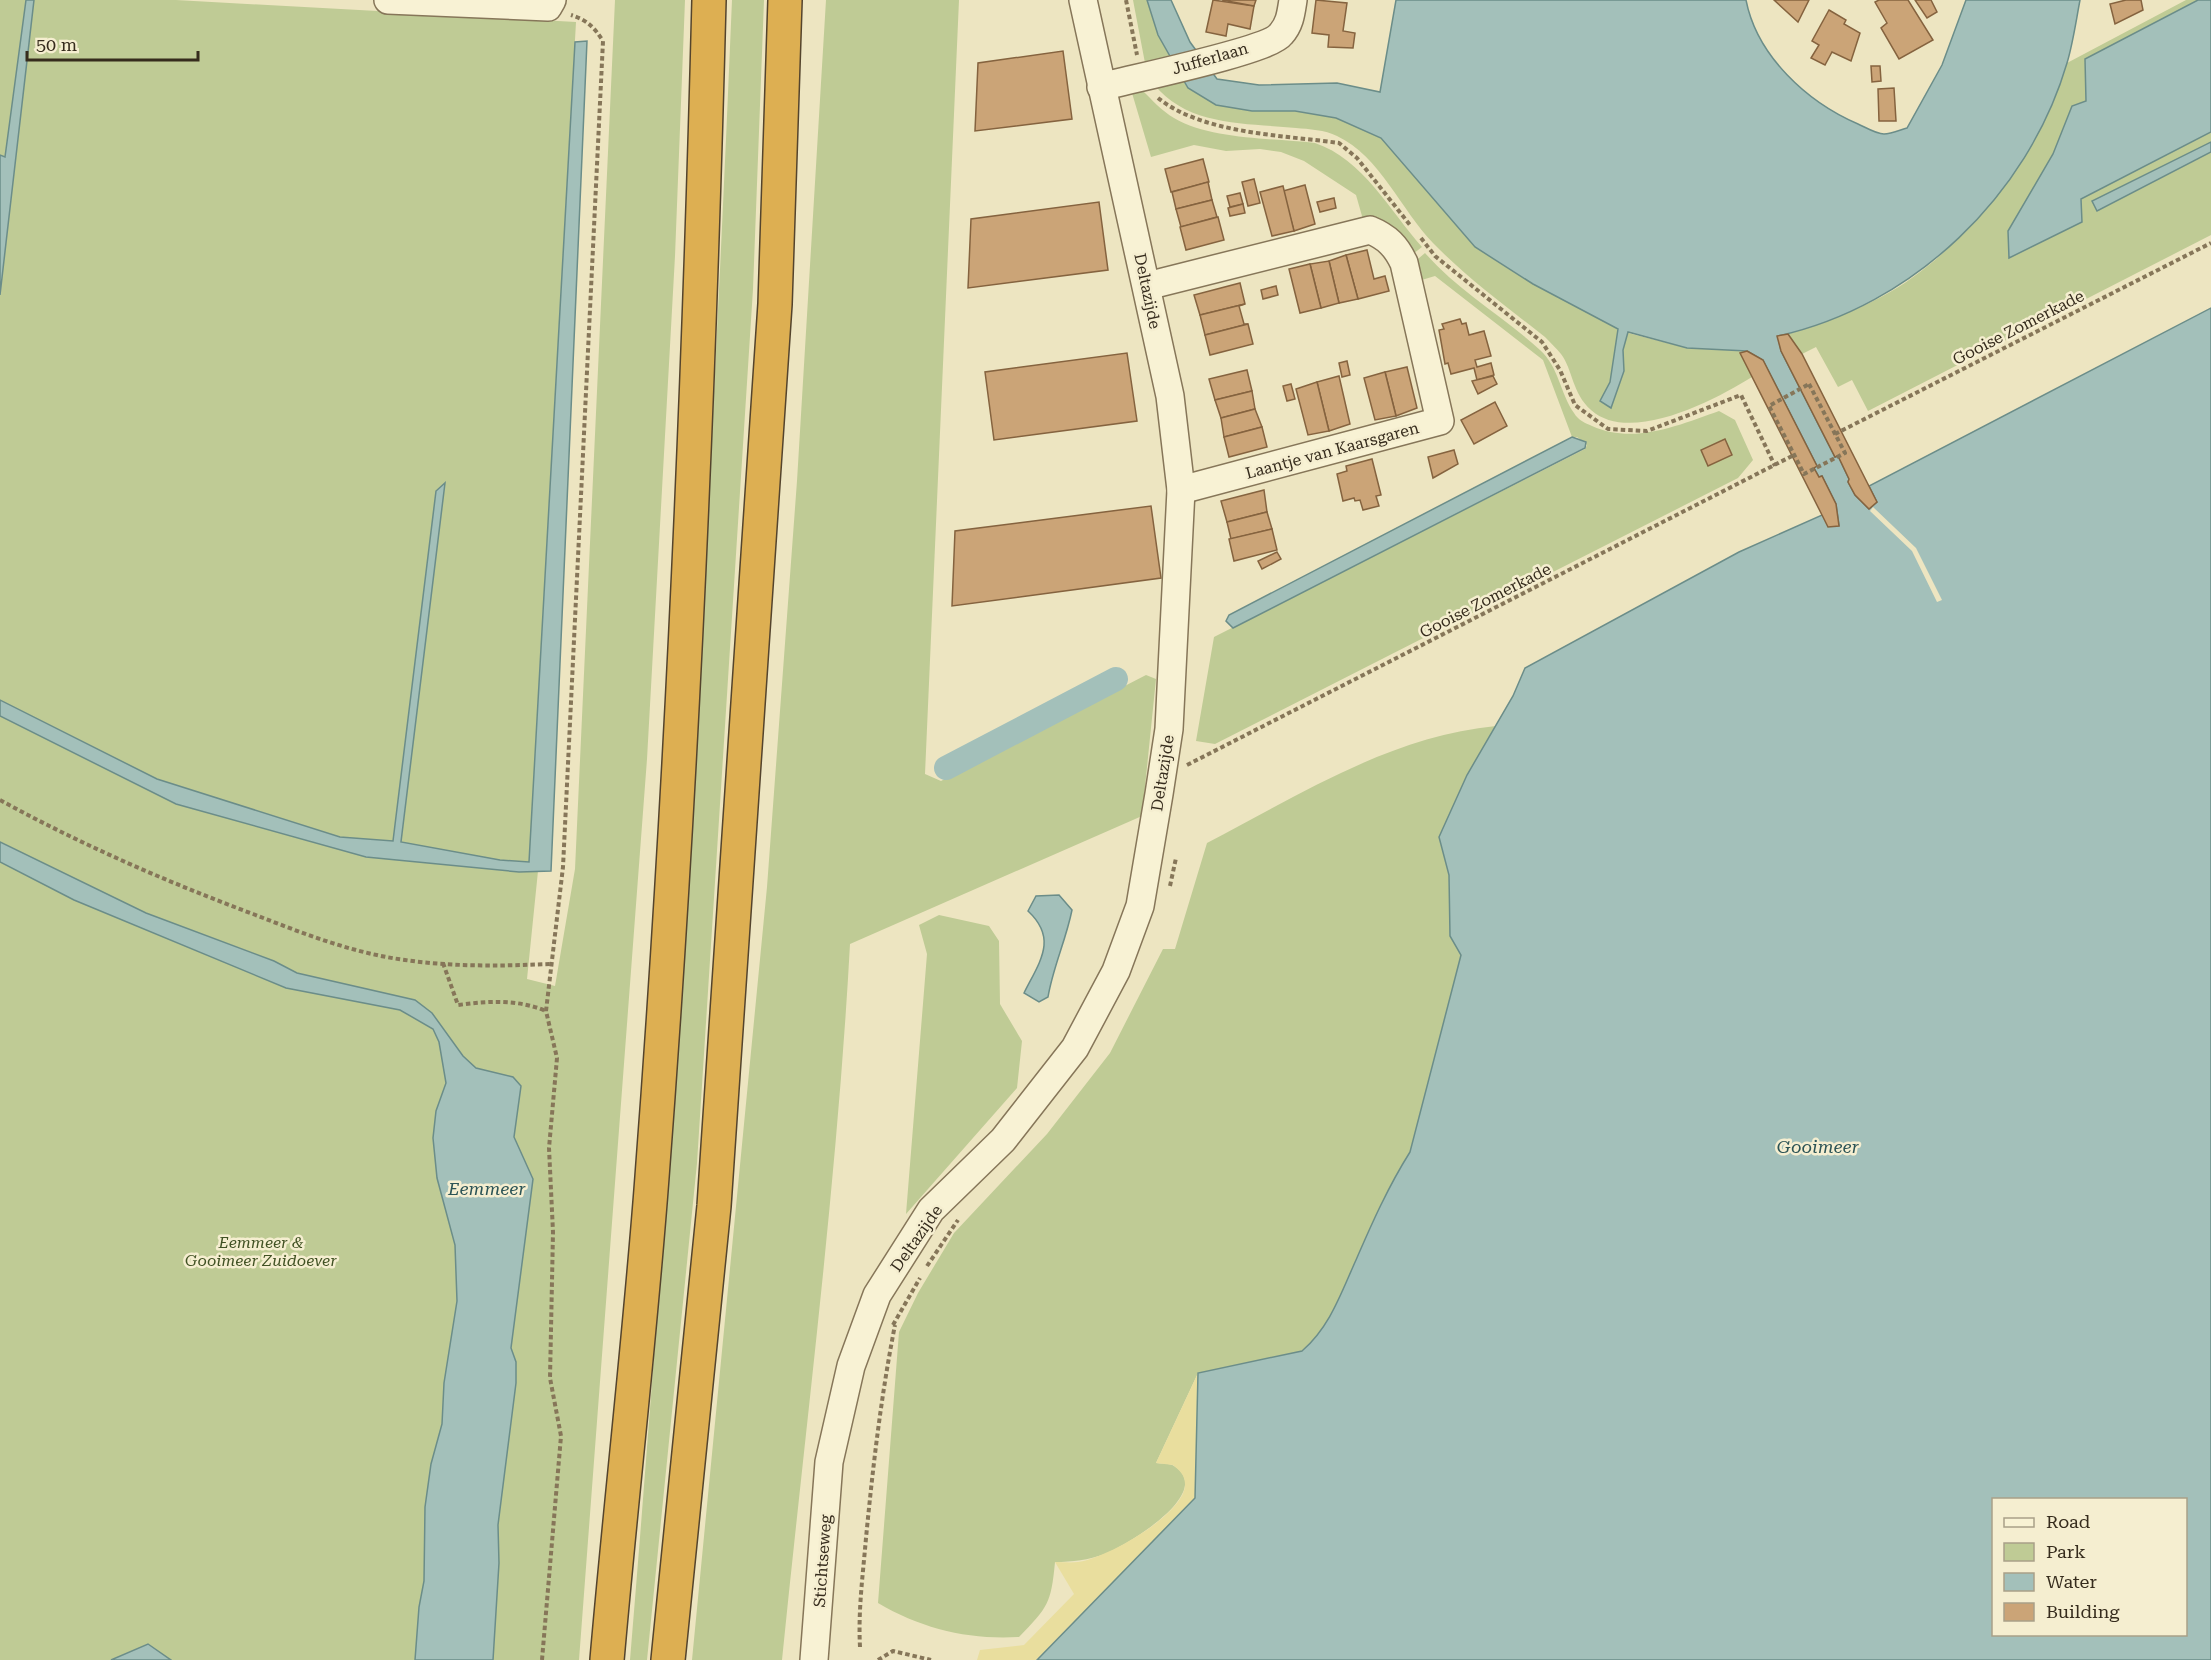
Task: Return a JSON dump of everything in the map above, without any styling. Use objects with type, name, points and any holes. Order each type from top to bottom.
[{"type":"highway","points":[[607,1660],[652,1178],[675,815],[702,286],[710,0]]},
{"type":"highway","points":[[668,1660],[715,1194],[775,304],[785,0]]},
{"type":"street","points":[[388,0],[550,4]]},
{"type":"street","name":"Deltazijde","points":[[830,1462],[851,1366],[877,1295],[931,1210],[1003,1140],[1075,1048],[1116,971],[1140,906],[1169,729],[1181,490],[1170,396],[1148,286],[1083,0]]},
{"type":"street","name":"Jufferlaan","points":[[1101,87],[1229,55],[1280,36],[1291,18],[1293,0]]},
{"type":"street","name":"Laantje van Kaarsgaren","points":[[1148,286],[1370,230],[1378,233],[1397,249],[1404,262],[1440,422],[1181,490]]},
{"type":"street","name":"Stichtseweg","points":[[814,1660],[830,1462]]},
{"type":"path","points":[[1126,0],[1156,96],[1173,110],[1200,122],[1339,143],[1357,158],[1435,256],[1542,342],[1560,370],[1575,405],[1608,429],[1647,431],[1741,395],[1775,466]]},
{"type":"path","points":[[542,1660],[561,1436],[550,1378],[553,1232],[549,1148],[557,1058],[546,1011],[564,843],[603,41],[594,27],[583,18],[550,4]]},
{"type":"path","name":"Gooise Zomerkade","points":[[1835,434],[2211,243]]},
{"type":"path","points":[[1809,384],[1835,434],[1845,453],[1804,474],[1770,406],[1809,384]]},
{"type":"path","name":"Gooise Zomerkade","points":[[1187,765],[1794,455]]},
{"type":"path","points":[[0,800],[60,833],[134,868],[327,942],[405,960],[551,964]]},
{"type":"path","points":[[443,962],[458,1005],[482,1002],[527,1003],[546,1011]]},
{"type":"path","points":[[860,1647],[859,1616],[874,1450],[880,1399],[895,1324]]},
{"type":"path","points":[[878,1660],[893,1652],[931,1660]]},
{"type":"green space","points":[[0,0],[26,0],[5,158],[0,155]]},
{"type":"green space","points":[[34,0],[176,0],[576,22],[529,862],[500,860],[401,843],[444,484],[436,491],[393,842],[340,837],[157,779],[0,700],[0,295]]},
{"type":"green space","name":"Eemmeer & Gooimeer Zuidoever","points":[[615,0],[685,0],[675,256],[647,759],[579,1660],[0,1660],[0,853],[258,973],[415,1000],[297,973],[274,961],[146,913],[0,842],[0,716],[176,804],[366,857],[519,872],[538,871],[527,979],[555,986],[575,869]]},
{"type":"green space","points":[[732,0],[764,0],[753,289],[697,1163],[647,1660],[630,1660],[647,1453],[690,830],[713,415]]},
{"type":"green space","points":[[826,0],[959,0],[925,774],[941,781],[1146,675],[1156,679],[1142,816],[850,944],[829,1213],[782,1660],[692,1660],[767,887],[797,481]]},
{"type":"green space","points":[[1133,0],[1147,0],[1158,35],[1170,57],[1145,63]]},
{"type":"green space","points":[[2186,0],[2198,0],[2085,59],[2086,101],[2072,106],[2053,154],[2081,199],[2211,132],[2211,142],[2092,201],[2097,211],[2211,152],[2211,235],[1868,411],[1852,380],[1838,387],[1816,347],[1802,354],[1788,334],[1824,322],[1881,297],[1907,281],[1954,243],[2012,173],[2044,122],[2067,63]]},
{"type":"green space","points":[[1182,77],[1252,111],[1295,111],[1336,118],[1381,138],[1475,247],[1533,284],[1624,332],[1687,348],[1747,351],[1740,353],[1752,377],[1717,397],[1672,415],[1649,421],[1627,423],[1608,420],[1591,410],[1585,403],[1576,389],[1565,360],[1555,347],[1446,256],[1421,230],[1378,170],[1352,145],[1337,136],[1322,131],[1239,123],[1201,116],[1168,98],[1154,84]]},
{"type":"green space","points":[[1142,90],[1165,112],[1189,125],[1243,137],[1315,143],[1332,151],[1362,173],[1422,247],[1409,257],[1364,223],[1356,195],[1304,161],[1281,152],[1260,149],[1226,151],[1194,145],[1151,157],[1132,93]]},
{"type":"green space","points":[[1425,253],[1466,291],[1540,350],[1551,364],[1569,405],[1582,421],[1608,431],[1624,434],[1640,433],[1672,427],[1719,411],[1735,420],[1753,460],[1738,478],[1215,744],[1196,741],[1214,637],[1585,449],[1587,445],[1577,437],[1572,437],[1543,360],[1435,276],[1415,282],[1412,264]]},
{"type":"green space","points":[[1496,726],[1467,775],[1439,837],[1449,875],[1450,936],[1461,955],[1410,1152],[1387,1192],[1340,1297],[1320,1331],[1302,1351],[1198,1373],[1156,1463],[1174,1466],[1184,1477],[1184,1489],[1176,1503],[1148,1529],[1116,1549],[1086,1559],[1055,1562],[1052,1587],[1046,1604],[1019,1637],[982,1637],[946,1631],[912,1620],[878,1603],[899,1332],[918,1293],[954,1233],[1047,1134],[1110,1053],[1163,949],[1175,949],[1207,843],[1347,770],[1383,755],[1457,732]]},
{"type":"green space","points":[[939,915],[989,926],[999,941],[1000,1004],[1022,1041],[1017,1088],[906,1214],[927,954],[919,925]]},
{"type":"sand","points":[[1198,1373],[1195,1498],[1036,1660],[977,1660],[980,1650],[1024,1645],[1074,1594],[1055,1562],[1078,1562],[1090,1559],[1124,1544],[1159,1521],[1182,1496],[1185,1484],[1179,1471],[1173,1465],[1156,1463]]},
{"type":"water","points":[[26,0],[34,0],[0,295],[0,155],[5,157]]},
{"type":"water","name":"Gooimeer","points":[[1147,0],[1171,0],[1190,42],[1217,79],[1259,85],[1337,83],[1380,92],[1396,0],[1746,0],[1761,40],[1787,75],[1803,90],[1839,115],[1874,132],[1884,134],[1907,128],[1942,65],[1966,0],[2080,0],[2067,63],[2049,112],[2024,158],[1994,200],[1958,238],[1918,272],[1875,299],[1828,321],[1778,336],[1781,351],[1835,457],[1838,456],[1849,479],[1848,482],[1855,495],[1869,509],[1877,502],[1869,486],[2211,308],[2211,1660],[1037,1660],[1195,1498],[1198,1373],[1302,1351],[1312,1342],[1334,1309],[1381,1205],[1410,1152],[1461,955],[1450,936],[1449,875],[1439,837],[1467,775],[1513,696],[1525,668],[1739,552],[1822,515],[1839,525],[1836,504],[1822,476],[1819,477],[1814,468],[1817,466],[1763,360],[1747,351],[1687,348],[1628,332],[1623,350],[1624,371],[1611,408],[1600,401],[1610,382],[1618,329],[1533,284],[1475,247],[1381,138],[1336,118],[1295,111],[1252,111],[1216,105],[1188,88],[1158,35]]},
{"type":"water","points":[[2198,0],[2211,0],[2211,132],[2081,199],[2082,222],[2009,258],[2008,231],[2053,154],[2072,106],[2086,101],[2085,59]]},
{"type":"water","points":[[587,41],[551,871],[519,872],[366,857],[176,804],[0,716],[0,700],[157,779],[340,837],[393,841],[436,491],[445,483],[401,842],[500,860],[529,862],[575,42]]},
{"type":"water","points":[[2211,142],[2211,152],[2097,211],[2092,201]]},
{"type":"water","points":[[1572,437],[1586,442],[1585,448],[1233,628],[1226,621],[1229,615]]},
{"type":"water","name":"Eemmeer","points":[[0,842],[146,913],[274,961],[297,973],[415,1000],[432,1013],[463,1056],[476,1068],[513,1077],[521,1086],[514,1137],[533,1179],[511,1348],[516,1362],[516,1383],[498,1525],[499,1563],[493,1660],[415,1660],[419,1607],[424,1581],[425,1507],[431,1464],[442,1424],[444,1383],[457,1301],[455,1245],[437,1178],[433,1138],[436,1111],[446,1083],[439,1042],[433,1029],[400,1010],[286,988],[74,900],[0,862]]},
{"type":"water","points":[[1059,895],[1072,910],[1048,997],[1039,1002],[1024,993],[1040,960],[1044,941],[1037,921],[1028,911],[1036,896]]},
{"type":"water","points":[[148,1644],[171,1660],[111,1660]]},
{"type":"pier","points":[[1873,507],[1916,548],[1942,600],[1937,602],[1912,551],[1870,511]]},
{"type":"building","points":[[1213,0],[1254,6],[1250,29],[1228,24],[1226,36],[1206,32]]},
{"type":"building","points":[[1222,0],[1256,0],[1254,6]]},
{"type":"building","points":[[1316,0],[1347,3],[1343,31],[1355,33],[1353,48],[1328,47],[1329,35],[1312,33]]},
{"type":"building","points":[[1774,0],[1809,0],[1798,22]]},
{"type":"building","points":[[1908,0],[1933,40],[1899,59],[1881,28],[1887,23],[1875,2]]},
{"type":"building","points":[[1915,0],[1931,0],[1937,12],[1927,18]]},
{"type":"building","points":[[2126,0],[2141,0],[2143,10],[2115,24],[2110,4]]},
{"type":"building","points":[[1829,10],[1846,20],[1844,24],[1860,33],[1851,61],[1832,52],[1825,65],[1811,58],[1819,45],[1812,41]]},
{"type":"building","points":[[1063,51],[1072,119],[975,131],[978,63]]},
{"type":"building","points":[[1871,66],[1880,66],[1881,81],[1872,82]]},
{"type":"building","points":[[1894,88],[1896,121],[1879,121],[1878,89]]},
{"type":"building","points":[[1203,159],[1209,182],[1171,192],[1165,169]]},
{"type":"building","points":[[1254,179],[1260,203],[1248,206],[1242,182]]},
{"type":"building","points":[[1208,182],[1212,200],[1176,209],[1172,192]]},
{"type":"building","points":[[1305,185],[1315,224],[1294,231],[1283,191]]},
{"type":"building","points":[[1283,186],[1294,231],[1272,236],[1260,192]]},
{"type":"building","points":[[1240,193],[1243,204],[1230,207],[1227,196]]},
{"type":"building","points":[[1334,198],[1336,208],[1320,212],[1317,202]]},
{"type":"building","points":[[1212,200],[1217,217],[1181,227],[1176,209]]},
{"type":"building","points":[[1099,202],[1108,270],[968,288],[971,219]]},
{"type":"building","points":[[1243,204],[1245,213],[1230,216],[1228,208]]},
{"type":"building","points":[[1218,217],[1224,240],[1186,250],[1180,227]]},
{"type":"building","points":[[1367,250],[1374,279],[1385,276],[1389,291],[1358,299],[1346,255]]},
{"type":"building","points":[[1346,255],[1358,299],[1339,303],[1329,261]]},
{"type":"building","points":[[1329,261],[1339,303],[1321,308],[1310,264]]},
{"type":"building","points":[[1310,264],[1321,308],[1300,313],[1289,269]]},
{"type":"building","points":[[1240,283],[1245,304],[1200,315],[1194,295]]},
{"type":"building","points":[[1276,286],[1278,295],[1263,299],[1261,290]]},
{"type":"building","points":[[1245,304],[1239,306],[1244,324],[1248,324],[1205,335],[1200,315]]},
{"type":"building","points":[[1460,319],[1462,324],[1466,323],[1469,335],[1484,331],[1491,356],[1475,360],[1477,367],[1491,363],[1494,375],[1477,380],[1474,368],[1451,374],[1448,363],[1445,364],[1439,330],[1444,329],[1442,324]]},
{"type":"building","points":[[1248,324],[1253,344],[1210,355],[1205,335]]},
{"type":"building","points":[[1788,334],[1802,354],[1877,502],[1869,509],[1855,495],[1838,456],[1835,457],[1781,351],[1777,336]]},
{"type":"building","points":[[1747,351],[1763,360],[1817,466],[1814,468],[1819,477],[1822,476],[1836,504],[1839,526],[1828,527],[1740,353]]},
{"type":"building","points":[[1127,353],[1137,421],[994,440],[985,372]]},
{"type":"building","points":[[1347,361],[1350,375],[1342,377],[1339,363]]},
{"type":"building","points":[[1407,367],[1417,408],[1396,416],[1385,372]]},
{"type":"building","points":[[1247,370],[1252,391],[1215,400],[1209,379]]},
{"type":"building","points":[[1385,372],[1396,416],[1375,420],[1364,378]]},
{"type":"building","points":[[1339,376],[1350,424],[1329,431],[1317,382]]},
{"type":"building","points":[[1493,376],[1497,384],[1478,394],[1472,381]]},
{"type":"building","points":[[1317,382],[1329,431],[1308,435],[1296,389]]},
{"type":"building","points":[[1291,384],[1295,399],[1287,401],[1283,386]]},
{"type":"building","points":[[1252,391],[1255,409],[1221,418],[1215,400]]},
{"type":"building","points":[[1495,402],[1507,426],[1474,444],[1461,420]]},
{"type":"building","points":[[1255,409],[1262,427],[1224,437],[1221,418]]},
{"type":"building","points":[[1262,427],[1267,447],[1229,457],[1224,437]]},
{"type":"building","points":[[1725,439],[1732,455],[1708,466],[1701,450]]},
{"type":"building","points":[[1454,450],[1458,464],[1433,478],[1428,457]]},
{"type":"building","points":[[1372,459],[1381,495],[1376,496],[1379,506],[1363,510],[1360,500],[1355,501],[1354,498],[1343,501],[1337,474],[1347,471],[1346,466]]},
{"type":"building","points":[[1264,490],[1267,512],[1227,522],[1221,501]]},
{"type":"building","points":[[1151,506],[1161,578],[952,606],[955,531]]},
{"type":"building","points":[[1267,512],[1272,529],[1231,539],[1227,522]]},
{"type":"building","points":[[1272,529],[1277,550],[1234,561],[1229,539]]},
{"type":"building","points":[[1277,552],[1281,559],[1262,569],[1258,561]]},
{"type":"waterway","points":[[946,768],[1116,679]]}]
